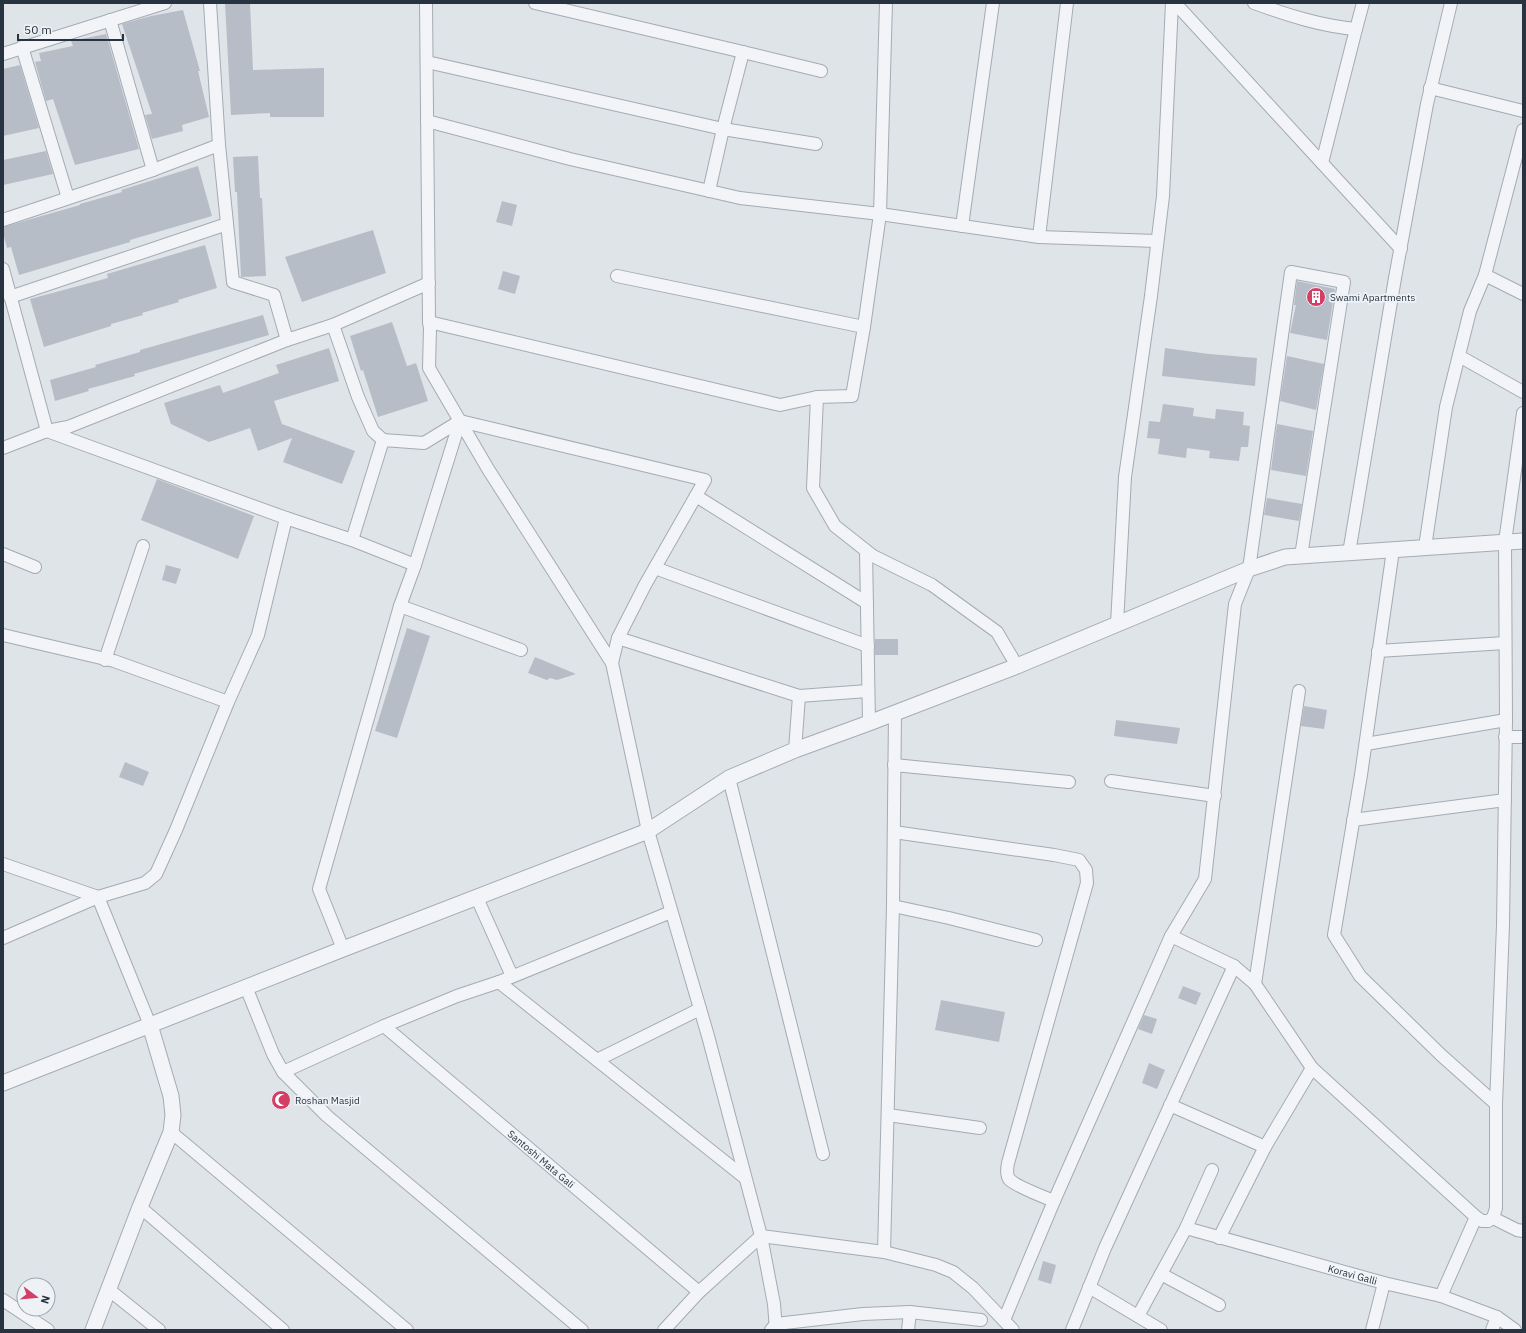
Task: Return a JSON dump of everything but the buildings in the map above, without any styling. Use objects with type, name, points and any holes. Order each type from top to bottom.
[{"type":"street","points":[[3,54],[165,3]]},
{"type":"street","points":[[210,3],[219,145],[233,282],[274,295],[287,340]]},
{"type":"street","points":[[426,3],[430,328],[429,368],[488,469],[612,663],[648,831],[700,1008],[761,1236],[774,1304],[774,1328],[863,1314],[910,1312],[980,1325],[986,1303]]},
{"type":"street","points":[[535,3],[821,71]]},
{"type":"street","points":[[429,322],[780,405],[817,397],[852,396],[864,328],[880,214],[886,3]]},
{"type":"street","points":[[962,226],[993,3]]},
{"type":"street","points":[[1040,237],[1066,3]]},
{"type":"street","points":[[1117,624],[1125,477],[1163,196],[1172,3]]},
{"type":"street","points":[[1175,3],[1401,249]]},
{"type":"street","points":[[1254,3],[1283,14],[1343,28],[1356,29]]},
{"type":"street","points":[[1322,163],[1363,3]]},
{"type":"street","points":[[1348,553],[1430,88],[1451,3]]},
{"type":"street","points":[[110,20],[153,170]]},
{"type":"street","points":[[22,47],[68,198]]},
{"type":"street","points":[[709,191],[743,52]]},
{"type":"street","points":[[427,62],[723,129],[816,144]]},
{"type":"street","points":[[1430,88],[1523,111]]},
{"type":"street","points":[[427,121],[570,159],[740,198],[880,214],[1040,237],[1157,241]]},
{"type":"street","points":[[1425,547],[1446,407],[1470,311],[1485,275],[1523,130]]},
{"type":"street","points":[[3,220],[153,170],[219,145]]},
{"type":"street","points":[[10,296],[227,224]]},
{"type":"street","points":[[3,269],[46,431]]},
{"type":"street","points":[[1004,1320],[1054,1201],[1171,936],[1205,879],[1235,604],[1249,569],[1291,272],[1344,282],[1301,556]]},
{"type":"street","points":[[1485,275],[1523,294]]},
{"type":"street","points":[[617,276],[864,328]]},
{"type":"street","points":[[3,448],[46,431],[68,427],[287,340],[333,325],[429,283]]},
{"type":"street","points":[[333,325],[358,396],[373,431],[383,440],[424,443],[460,421],[704,480],[618,638],[612,663]]},
{"type":"street","points":[[1459,356],[1523,392]]},
{"type":"street","points":[[817,397],[813,488],[835,526],[873,556],[932,585],[997,632],[1017,666]]},
{"type":"street","points":[[1171,936],[1234,966],[1255,984],[1312,1068],[1476,1217],[1488,1221],[1492,1218],[1496,1208],[1496,1104],[1503,925],[1506,720],[1505,542],[1523,413]]},
{"type":"street","points":[[343,949],[319,889],[400,606],[460,421]]},
{"type":"street","points":[[46,431],[286,518],[352,540],[414,565]]},
{"type":"street","points":[[352,540],[383,440]]},
{"type":"street","points":[[696,496],[867,603]]},
{"type":"street","points":[[3,938],[98,897],[145,883],[156,874],[228,702],[258,635],[286,518]]},
{"type":"street","points":[[3,1083],[648,831],[728,778],[795,750],[1017,666],[1249,569],[1285,557],[1523,541]]},
{"type":"street","points":[[105,660],[143,546]]},
{"type":"street","points":[[1392,550],[1366,744],[1334,935],[1360,976],[1441,1055],[1496,1104]]},
{"type":"street","points":[[866,551],[869,723]]},
{"type":"street","points":[[3,554],[35,567]]},
{"type":"street","points":[[655,568],[868,646]]},
{"type":"street","points":[[400,606],[520,650]]},
{"type":"street","points":[[3,635],[114,661],[228,702]]},
{"type":"street","points":[[618,638],[799,696],[868,691]]},
{"type":"street","points":[[1378,651],[1505,643]]},
{"type":"street","points":[[1255,984],[1299,691]]},
{"type":"street","points":[[795,750],[799,696]]},
{"type":"street","points":[[884,1252],[893,906],[894,713]]},
{"type":"street","points":[[1366,744],[1506,720]]},
{"type":"street","points":[[1505,737],[1523,737]]},
{"type":"street","points":[[894,765],[1070,782]]},
{"type":"street","points":[[728,778],[823,1154]]},
{"type":"street","points":[[1111,781],[1214,796]]},
{"type":"street","points":[[1353,820],[1505,800]]},
{"type":"street","points":[[894,832],[1079,860],[1086,870],[1087,883],[1010,1156],[1007,1172],[1008,1178],[1014,1183],[1054,1201]]},
{"type":"street","points":[[3,864],[98,897],[150,1026],[171,1096],[173,1115],[171,1132],[140,1207],[93,1330]]},
{"type":"street","points":[[478,898],[512,976]]},
{"type":"street","points":[[893,906],[949,918],[1036,940]]},
{"type":"street","points":[[283,1072],[384,1026],[457,996],[499,982],[671,912]]},
{"type":"street","points":[[1072,1330],[1105,1248],[1234,966]]},
{"type":"street","points":[[499,982],[744,1177]]},
{"type":"street","points":[[246,987],[273,1054],[283,1072],[327,1116],[582,1330]]},
{"type":"street","points":[[597,1060],[700,1008]]},
{"type":"street","name":"Santoshi Mata Gali","points":[[384,1026],[699,1292]]},
{"type":"street","points":[[1219,1238],[1266,1147],[1312,1068]]},
{"type":"street","points":[[1170,1105],[1266,1147]]},
{"type":"street","points":[[888,1115],[980,1128]]},
{"type":"street","points":[[171,1132],[407,1330]]},
{"type":"street","points":[[1138,1316],[1186,1228],[1212,1170]]},
{"type":"street","points":[[140,1207],[283,1330]]},
{"type":"street","points":[[1441,1296],[1476,1217]]},
{"type":"street","points":[[1492,1218],[1517,1230],[1523,1231]]},
{"type":"street","name":"Koravi Galli","points":[[1186,1228],[1384,1283],[1441,1296],[1497,1317],[1515,1330]]},
{"type":"street","points":[[664,1330],[699,1292],[761,1236],[884,1252],[936,1265],[953,1272],[973,1288],[1013,1330]]},
{"type":"street","points":[[1160,1274],[1219,1304]]},
{"type":"street","points":[[1372,1330],[1384,1283]]},
{"type":"street","points":[[1089,1287],[1161,1330]]},
{"type":"street","points":[[108,1289],[159,1330]]},
{"type":"street","points":[[3,1300],[48,1330]]},
{"type":"street","points":[[908,1330],[910,1312]]},
{"type":"street","points":[[1492,1330],[1497,1317]]},
{"type":"place","name":"Swami Apartments","points":[[1316,297]]},
{"type":"place","name":"Roshan Masjid","points":[[281,1100]]}]
